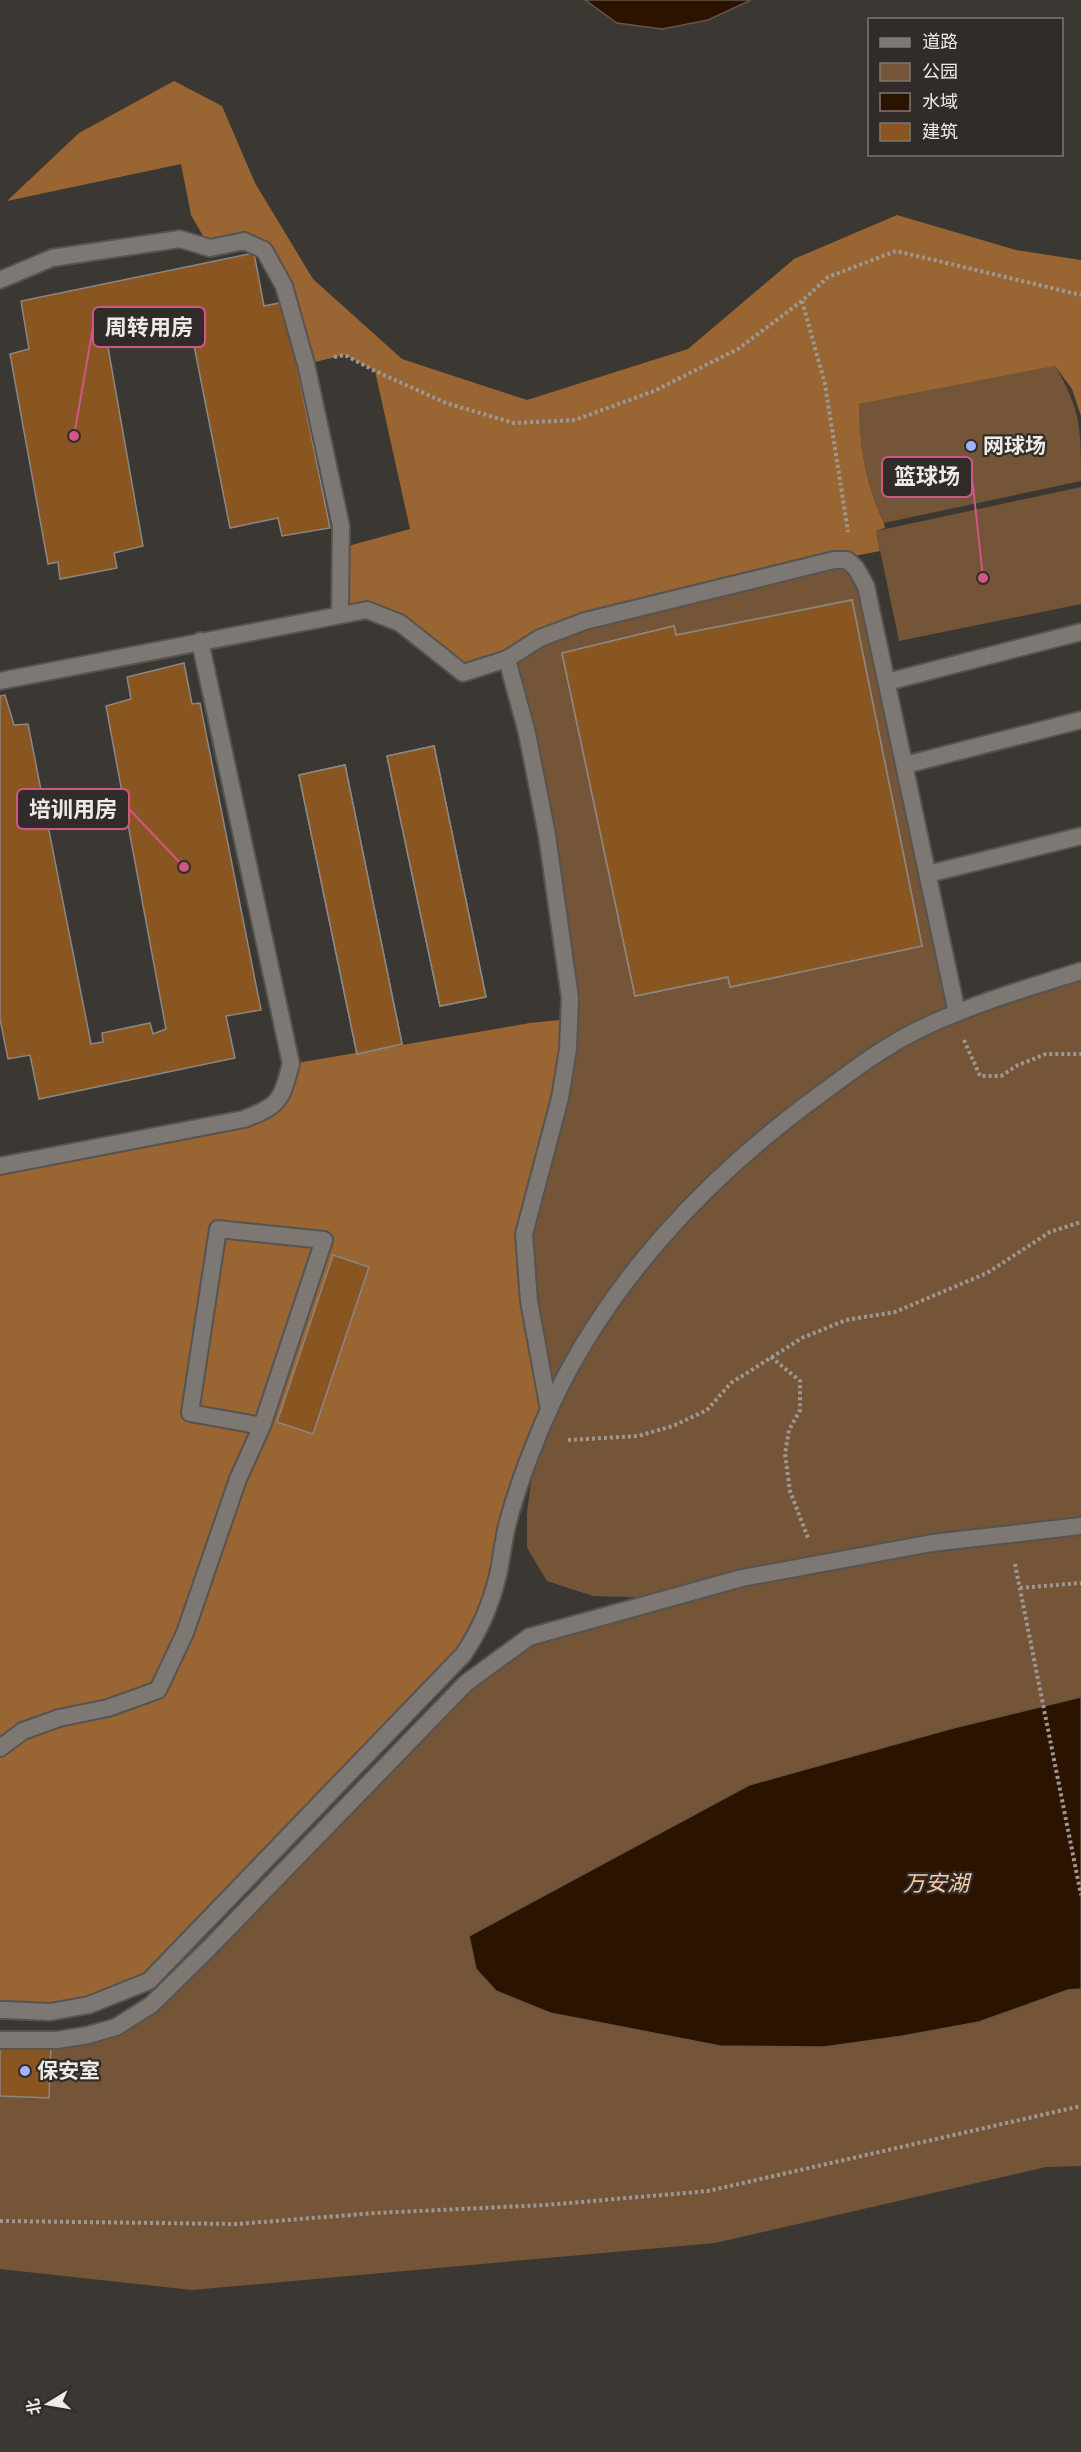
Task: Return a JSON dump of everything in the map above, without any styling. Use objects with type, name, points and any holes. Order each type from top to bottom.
[{"type":"lane","points":[[0,280],[52,258],[120,246],[180,239],[210,248],[244,241],[264,250],[284,286],[306,364],[340,526],[340,614]]},
{"type":"lane","points":[[0,681],[367,610],[400,623],[463,673],[507,659],[540,638],[585,621],[834,560],[847,560],[856,568],[866,586],[957,1013]]},
{"type":"lane","points":[[887,682],[1081,632]]},
{"type":"lane","points":[[0,1166],[244,1119],[271,1109],[284,1090],[291,1064],[200,641]]},
{"type":"lane","points":[[507,659],[527,733],[547,835],[570,998],[568,1049],[560,1098],[524,1234],[529,1301],[549,1410]]},
{"type":"lane","points":[[905,765],[1081,720]]},
{"type":"lane","points":[[927,874],[1081,836]]},
{"type":"lane","points":[[3,2010],[50,2012],[89,2006],[149,1981],[428,1694],[463,1655],[483,1625],[498,1576],[507,1524],[537,1438],[559,1388],[598,1323],[649,1251],[711,1183],[771,1130],[863,1063],[920,1029],[990,999],[1081,971]]},
{"type":"lane","points":[[0,1748],[23,1731],[59,1718],[108,1708],[158,1690],[185,1633],[238,1479],[262,1426],[324,1240],[218,1229],[190,1413],[262,1426]]},
{"type":"lane","points":[[2,2040],[57,2040],[88,2035],[116,2027],[151,2005],[466,1683],[529,1637],[742,1578],[932,1543],[1081,1526]]},
{"type":"path","points":[[306,364],[345,355],[446,403],[514,423],[575,420],[654,391],[738,349],[802,301],[828,277],[896,250],[1081,295]]},
{"type":"path","points":[[802,301],[825,384],[836,466],[856,568]]},
{"type":"path","points":[[957,1013],[967,1050],[980,1076],[1001,1076],[1018,1065],[1046,1054],[1081,1054]]},
{"type":"path","points":[[537,1438],[566,1440],[638,1436],[674,1425],[707,1410],[731,1383],[802,1338],[846,1320],[895,1312],[987,1273],[1050,1232],[1081,1222]]},
{"type":"path","points":[[771,1357],[800,1382],[800,1410],[789,1430],[784,1454],[790,1491],[816,1564]]},
{"type":"path","points":[[1009,1534],[1081,1895]]},
{"type":"path","points":[[1020,1588],[1081,1583]]},
{"type":"path","points":[[0,2221],[237,2224],[376,2213],[546,2205],[708,2191],[1081,2106]]},
{"type":"green space","name":"网球场","points":[[1055,366],[1070,395],[1078,420],[1081,481],[884,523],[868,480],[860,434],[859,404]]},
{"type":"green space","points":[[1081,487],[1081,604],[899,641],[876,531]]},
{"type":"green space","points":[[814,565],[856,568],[957,1013],[1081,971],[1081,2166],[1046,2167],[715,2243],[192,2290],[0,2269],[0,2040],[88,2035],[151,2005],[466,1683],[529,1637],[663,1598],[593,1596],[547,1581],[527,1548],[527,1512],[537,1438],[524,1234],[570,998],[507,659],[540,638]]},
{"type":"shaded area","points":[[174,81],[222,106],[255,183],[313,279],[402,359],[527,400],[688,349],[794,259],[897,215],[1016,250],[1081,260],[1081,416],[1072,389],[1055,366],[859,404],[860,434],[868,480],[885,528],[876,531],[880,551],[834,560],[634,611],[463,673],[400,623],[340,614],[341,548],[410,529],[375,371],[345,355],[306,364],[264,250],[210,248],[191,215],[181,164],[7,201],[79,133]]},
{"type":"shaded area","points":[[569,1019],[524,1234],[549,1410],[483,1625],[149,1981],[89,2005],[0,2010],[0,1166],[271,1109],[291,1064],[530,1023]]},
{"type":"water","points":[[585,0],[751,0],[708,20],[662,29],[617,23]]},
{"type":"water","name":"万安湖","points":[[1081,1697],[1081,1989],[1068,1990],[979,2022],[903,2036],[824,2047],[720,2046],[550,2013],[496,1991],[476,1969],[469,1936],[749,1785],[953,1728]]},
{"type":"building","points":[[254,253],[264,306],[284,302],[330,528],[282,536],[278,518],[230,528],[189,320],[106,336],[143,546],[114,553],[117,568],[60,579],[58,562],[48,564],[10,354],[29,349],[21,301]]},
{"type":"building","points":[[852,600],[922,946],[730,987],[728,977],[635,996],[562,653],[674,626],[676,635]],"holes":[[[798,683],[840,888],[734,912],[685,702]]]},
{"type":"building","points":[[852,600],[922,946],[730,987],[728,977],[635,996],[562,653],[674,626],[676,635]]},
{"type":"building","points":[[184,663],[192,704],[200,703],[261,1010],[226,1016],[235,1058],[39,1099],[30,1055],[8,1059],[0,1019],[0,696],[5,695],[14,725],[28,724],[91,1044],[103,1042],[102,1033],[150,1023],[153,1034],[166,1029],[106,706],[131,699],[127,677]]},
{"type":"building","points":[[434,746],[486,997],[440,1006],[387,756]]},
{"type":"building","points":[[434,746],[486,997],[440,1006],[387,756]]},
{"type":"building","points":[[345,765],[402,1044],[357,1054],[299,775]]},
{"type":"building","points":[[345,765],[402,1044],[357,1054],[299,775]]},
{"type":"building","points":[[333,1255],[369,1267],[313,1434],[277,1422]]},
{"type":"building","name":"保安室","points":[[0,2044],[51,2045],[49,2098],[0,2096]]},
{"type":"place","name":"周转用房","points":[[74,436]]},
{"type":"place","name":"网球场","points":[[971,446]]},
{"type":"place","name":"篮球场","points":[[983,578]]},
{"type":"place","name":"培训用房","points":[[184,867]]},
{"type":"place","name":"保安室","points":[[25,2071]]}]
